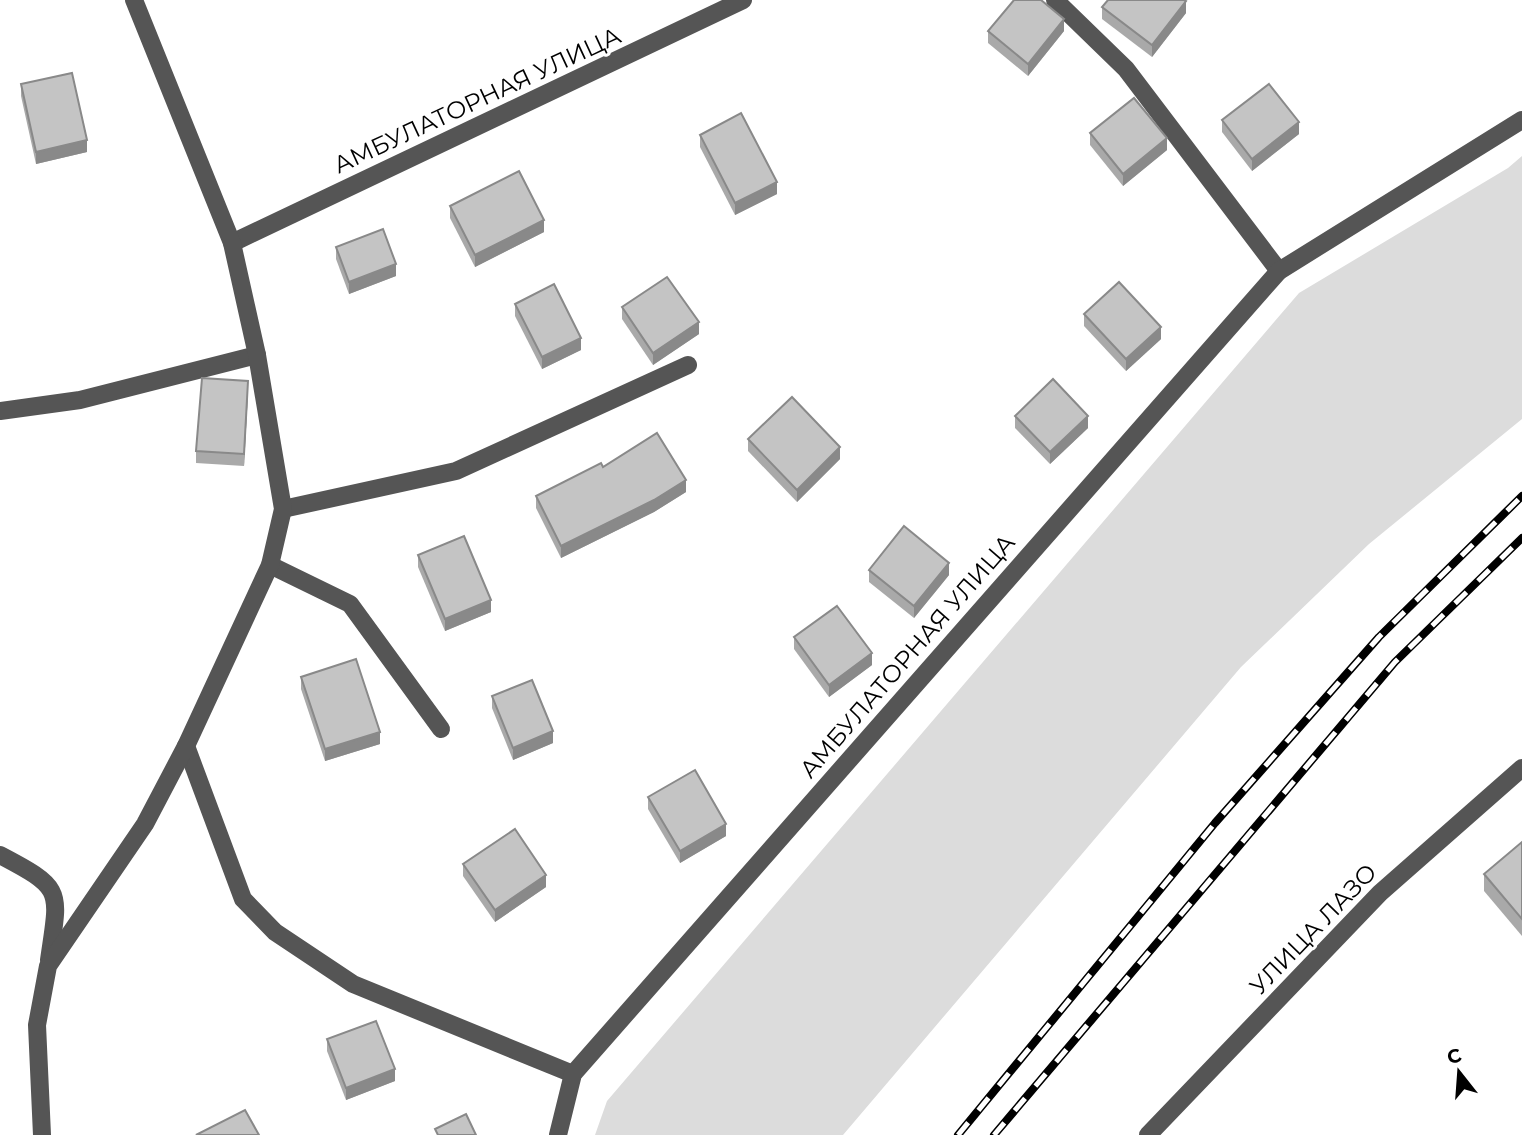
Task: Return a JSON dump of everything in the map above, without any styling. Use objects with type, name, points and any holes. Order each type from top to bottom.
[{"type":"street","points":[[48,967],[145,824],[186,746],[270,565],[283,509],[257,355],[232,243],[134,0]]},
{"type":"street","name":"АМБУЛАТОРНАЯ УЛИЦА","points":[[232,243],[743,0]]},
{"type":"street","points":[[1055,0],[1126,69],[1279,271]]},
{"type":"street","name":"АМБУЛАТОРНАЯ УЛИЦА","points":[[558,1135],[573,1074],[1279,271],[1522,120]]},
{"type":"street","points":[[0,411],[80,400],[257,355]]},
{"type":"street","points":[[283,509],[456,471],[688,365]]},
{"type":"street","points":[[270,565],[350,604],[441,729]]},
{"type":"street","points":[[186,746],[243,899],[275,932],[353,984],[573,1074]]},
{"type":"street","name":"УЛИЦА ЛАЗО","points":[[1148,1135],[1380,893],[1522,768]]},
{"type":"street","points":[[0,855],[43,877],[58,903],[37,1025],[42,1135]]},
{"type":"shaded area","points":[[1522,156],[1522,419],[1369,544],[1241,667],[843,1135],[595,1135],[607,1101],[1299,293],[1508,168]]},
{"type":"building","points":[[1014,0],[1041,0],[1064,19],[1028,64],[988,31]]},
{"type":"building","points":[[1108,0],[1186,1],[1152,45],[1102,7]]},
{"type":"building","points":[[72,73],[87,140],[36,152],[21,84]]},
{"type":"building","points":[[1269,84],[1299,122],[1252,159],[1222,120]]},
{"type":"building","points":[[1134,98],[1167,138],[1123,174],[1090,133]]},
{"type":"building","points":[[741,113],[777,182],[735,203],[700,135]]},
{"type":"building","points":[[519,171],[544,220],[475,255],[450,206]]},
{"type":"building","points":[[383,229],[396,264],[349,282],[336,247]]},
{"type":"building","points":[[667,277],[699,322],[653,353],[622,307]]},
{"type":"building","points":[[1119,282],[1161,327],[1126,359],[1084,314]]},
{"type":"building","points":[[554,284],[581,338],[542,357],[515,304]]},
{"type":"building","points":[[202,378],[248,381],[244,454],[196,451]]},
{"type":"building","points":[[1053,379],[1088,416],[1050,452],[1015,416]]},
{"type":"building","points":[[792,397],[840,447],[797,490],[748,439]]},
{"type":"building","points":[[657,433],[686,480],[654,500],[561,546],[536,496],[601,463],[603,467]]},
{"type":"building","points":[[904,526],[949,563],[914,606],[869,570]]},
{"type":"building","points":[[464,536],[491,600],[445,619],[418,555]]},
{"type":"building","points":[[837,606],[872,653],[829,685],[794,637]]},
{"type":"building","points":[[356,659],[380,732],[325,749],[301,677]]},
{"type":"building","points":[[532,680],[553,731],[513,748],[492,696]]},
{"type":"building","points":[[695,770],[726,824],[680,851],[648,797]]},
{"type":"building","points":[[515,829],[546,875],[495,910],[463,864]]},
{"type":"building","points":[[1522,842],[1522,919],[1484,874]]},
{"type":"building","points":[[376,1021],[395,1069],[346,1088],[327,1039]]},
{"type":"building","points":[[245,1110],[259,1135],[196,1135]]},
{"type":"building","points":[[466,1114],[476,1135],[438,1135],[435,1129]]},
{"type":"railway","points":[[958,1135],[1215,823],[1379,637],[1522,496]]},
{"type":"railway","points":[[994,1135],[1395,662],[1522,538]]}]
